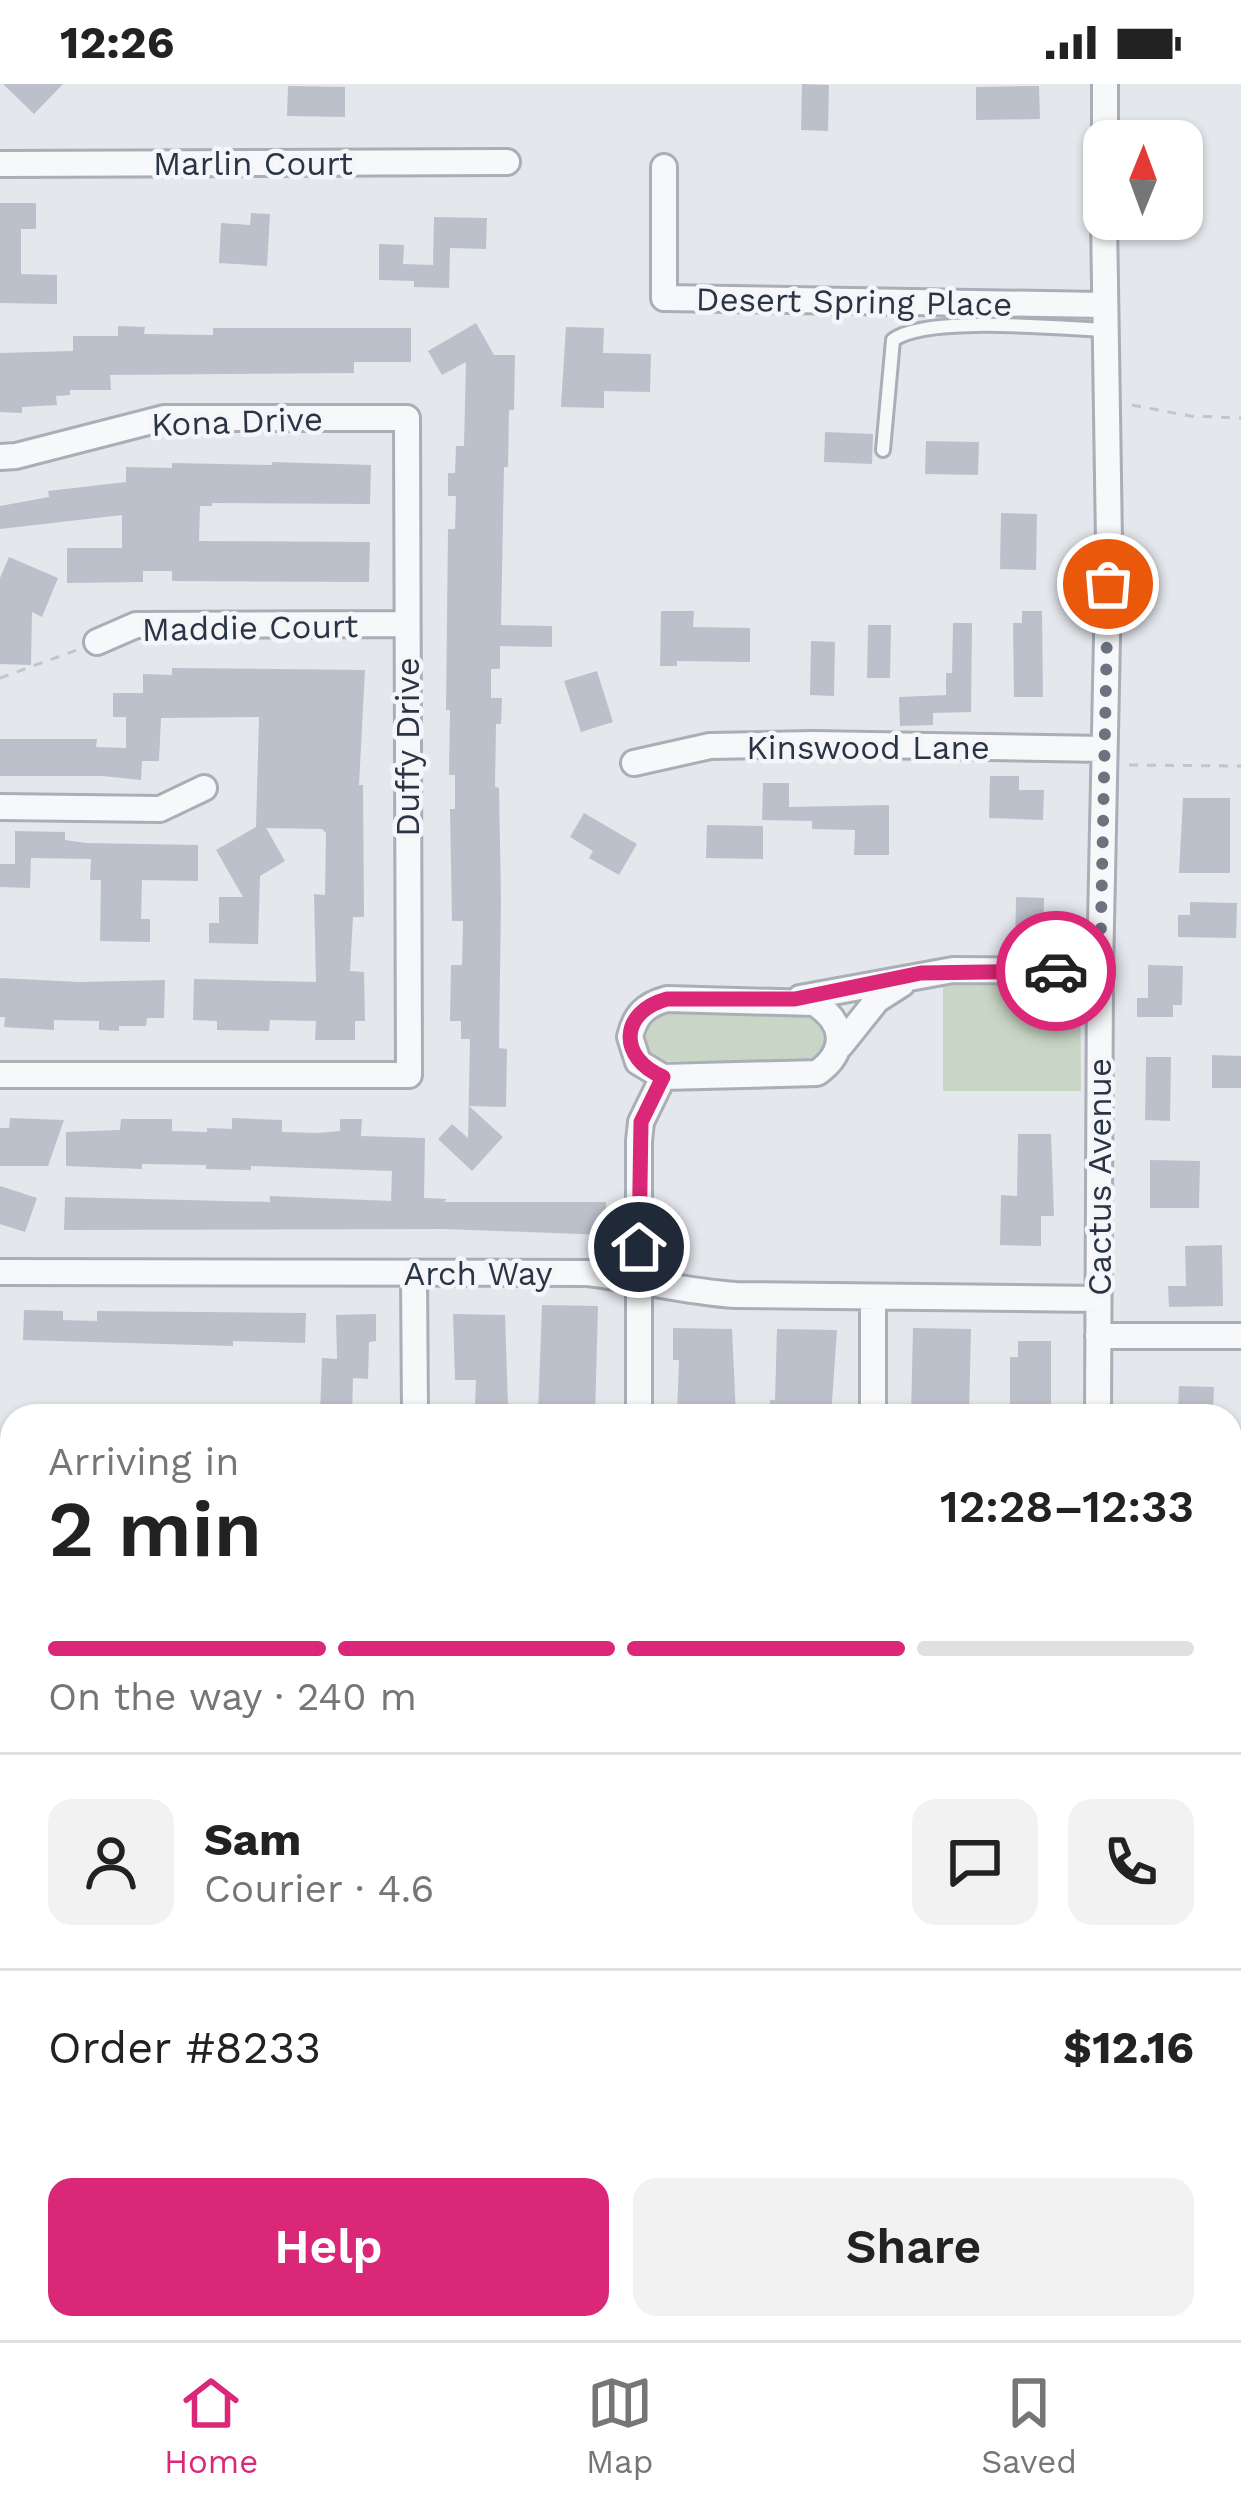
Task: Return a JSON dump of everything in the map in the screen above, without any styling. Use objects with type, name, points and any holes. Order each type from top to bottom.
[{"type":"street","points":[[1105,84],[1105,120]]},
{"type":"street","name":"Marlin Court","points":[[0,164],[507,162]]},
{"type":"street","name":"Desert Spring Place","points":[[664,166],[664,298],[1104,318]]},
{"type":"street","name":"Cactus Avenue","points":[[1099,1404],[1100,971],[1109,542],[1104,240]]},
{"type":"street","name":"Kona Drive","points":[[0,457],[164,418],[407,418]]},
{"type":"street","name":"Duffy Drive","points":[[0,1075],[409,1075],[407,418]]},
{"type":"street","name":"Maddie Court","points":[[97,642],[136,625],[406,624]]},
{"type":"street","name":"Kinswood Lane","points":[[634,764],[710,746],[813,744],[1104,757]]},
{"type":"street","points":[[0,807],[160,809],[204,788]]},
{"type":"street","points":[[921,973],[877,1000],[817,1073],[663,1077],[647,1070],[631,1049],[633,1023],[651,1003],[667,999],[795,999],[921,973],[1100,971]]},
{"type":"street","points":[[795,999],[829,1012],[838,1026],[841,1045]]},
{"type":"street","points":[[639,1404],[641,1122],[663,1077]]},
{"type":"street","name":"Arch Way","points":[[0,1272],[588,1273],[693,1292],[1098,1299]]},
{"type":"street","points":[[414,1273],[415,1404]]},
{"type":"street","points":[[873,1297],[873,1404]]},
{"type":"street","points":[[1098,1336],[1241,1336]]},
{"type":"lane","points":[[883,450],[893,340],[905,331],[1104,318]]},
{"type":"path","points":[[1121,403],[1190,416],[1241,418]]},
{"type":"path","points":[[0,678],[97,642]]},
{"type":"path","points":[[1104,757],[1241,766]]},
{"type":"green space","points":[[943,979],[1080,979],[1081,1091],[943,1091]]},
{"type":"green space","points":[[663,1011],[808,1012],[823,1032],[823,1046],[805,1062],[660,1061],[645,1054],[640,1031]]},
{"type":"building","points":[[3,84],[63,84],[34,114]]},
{"type":"building","points":[[802,84],[829,85],[828,131],[801,130]]},
{"type":"building","points":[[288,86],[345,87],[345,117],[287,116]]},
{"type":"building","points":[[1039,86],[1040,119],[976,120],[976,87]]},
{"type":"building","points":[[0,203],[36,203],[36,229],[21,229],[21,274],[57,275],[57,304],[0,303]]},
{"type":"building","points":[[251,213],[270,214],[267,266],[219,263],[221,223],[250,225]]},
{"type":"building","points":[[434,217],[487,218],[486,249],[450,248],[449,288],[379,280],[379,244],[404,245],[403,264],[433,265]]},
{"type":"building","points":[[476,323],[494,355],[515,355],[514,410],[509,410],[508,467],[504,467],[501,625],[552,626],[552,647],[500,646],[500,669],[491,669],[491,698],[502,698],[501,724],[496,724],[495,787],[499,788],[501,900],[499,1048],[507,1049],[506,1107],[469,1106],[503,1137],[472,1171],[438,1139],[452,1124],[468,1138],[470,1039],[461,1039],[461,1021],[450,1021],[451,965],[462,965],[463,921],[452,921],[450,809],[455,809],[455,775],[449,775],[450,710],[446,710],[448,529],[455,529],[456,496],[448,496],[448,473],[455,473],[456,446],[464,446],[466,362],[442,375],[428,351]]},
{"type":"building","points":[[118,326],[145,327],[144,334],[213,335],[213,328],[411,328],[411,362],[354,362],[354,373],[110,375],[111,390],[70,390],[70,395],[56,396],[57,405],[22,407],[22,413],[0,412],[0,353],[73,351],[73,336],[118,336]]},
{"type":"building","points":[[566,327],[604,328],[603,353],[651,354],[650,392],[604,391],[604,408],[561,407]]},
{"type":"building","points":[[825,432],[873,434],[872,464],[824,462]]},
{"type":"building","points":[[926,441],[979,442],[978,475],[925,474]]},
{"type":"building","points":[[272,462],[371,465],[370,504],[212,503],[200,506],[199,541],[370,542],[369,582],[172,581],[172,571],[143,571],[143,582],[67,583],[67,548],[122,548],[122,515],[0,529],[0,506],[49,497],[48,491],[126,482],[126,467]]},
{"type":"building","points":[[1001,513],[1037,514],[1036,570],[1000,569]]},
{"type":"building","points":[[9,557],[58,578],[42,617],[32,612],[31,665],[0,664],[0,578]]},
{"type":"building","points":[[661,611],[694,611],[693,627],[750,628],[750,662],[677,661],[677,666],[660,666]]},
{"type":"building","points":[[1022,611],[1042,611],[1043,697],[1014,697],[1013,623],[1022,623]]},
{"type":"building","points":[[953,623],[972,623],[971,712],[933,713],[933,725],[900,726],[899,697],[946,695],[946,673],[952,673]]},
{"type":"building","points":[[868,625],[891,625],[890,678],[867,678]]},
{"type":"building","points":[[811,641],[835,642],[834,696],[810,695]]},
{"type":"building","points":[[172,668],[365,670],[359,785],[363,785],[364,917],[353,917],[350,971],[364,972],[365,1021],[355,1021],[355,1040],[315,1040],[316,1021],[270,1020],[269,1031],[217,1030],[217,1021],[193,1020],[194,979],[316,982],[314,894],[325,895],[326,833],[322,829],[266,828],[285,861],[260,876],[258,944],[209,943],[209,923],[219,923],[219,897],[243,897],[216,850],[256,827],[259,717],[161,718],[159,761],[142,761],[141,780],[0,776],[0,739],[97,739],[96,747],[126,748],[126,717],[113,717],[113,693],[143,693],[143,674],[172,675]]},
{"type":"building","points":[[597,671],[613,722],[581,732],[564,681]]},
{"type":"building","points":[[990,776],[1019,776],[1019,790],[1044,790],[1043,820],[989,818]]},
{"type":"building","points":[[763,783],[789,783],[789,807],[889,805],[889,855],[854,855],[855,830],[812,829],[812,821],[762,820]]},
{"type":"building","points":[[1183,798],[1230,798],[1230,873],[1179,873]]},
{"type":"building","points":[[584,813],[637,844],[619,875],[589,858],[593,851],[570,837]]},
{"type":"building","points":[[707,825],[763,826],[763,859],[706,858]]},
{"type":"building","points":[[15,831],[65,832],[65,840],[86,843],[198,845],[198,881],[142,880],[141,919],[150,919],[150,942],[100,941],[101,880],[90,880],[91,859],[31,858],[30,888],[0,887],[0,864],[15,864]]},
{"type":"building","points":[[1016,897],[1044,898],[1043,953],[1015,952]]},
{"type":"building","points":[[1190,902],[1237,903],[1236,938],[1178,937],[1178,915],[1190,915]]},
{"type":"building","points":[[1148,965],[1183,966],[1182,1005],[1173,1005],[1173,1017],[1137,1017],[1137,998],[1148,998]]},
{"type":"building","points":[[0,978],[165,980],[164,1018],[147,1018],[146,1026],[119,1026],[119,1031],[99,1030],[99,1021],[54,1020],[54,1030],[4,1027]]},
{"type":"building","points":[[1212,1055],[1241,1056],[1241,1088],[1212,1088]]},
{"type":"building","points":[[1146,1057],[1171,1057],[1170,1121],[1145,1120]]},
{"type":"building","points":[[10,1118],[64,1120],[48,1166],[0,1166],[0,1128],[9,1128]]},
{"type":"building","points":[[232,1118],[282,1120],[282,1132],[317,1133],[340,1131],[340,1119],[362,1119],[361,1136],[425,1138],[424,1198],[606,1202],[606,1235],[444,1229],[64,1230],[65,1197],[391,1201],[392,1171],[66,1166],[66,1132],[120,1130],[121,1119],[172,1119],[172,1131],[207,1132],[207,1128],[232,1129]]},
{"type":"building","points":[[1018,1134],[1051,1134],[1054,1216],[1041,1216],[1041,1246],[1000,1245],[1001,1195],[1017,1196]]},
{"type":"building","points":[[1150,1160],[1200,1161],[1199,1208],[1150,1208]]},
{"type":"building","points":[[0,1186],[37,1198],[25,1232],[0,1224]]},
{"type":"building","points":[[1222,1245],[1223,1306],[1169,1307],[1168,1286],[1186,1286],[1185,1246]]},
{"type":"building","points":[[542,1305],[598,1306],[595,1404],[538,1404]]},
{"type":"building","points":[[24,1310],[63,1311],[63,1320],[97,1321],[97,1311],[306,1313],[305,1343],[233,1341],[233,1346],[23,1340]]},
{"type":"building","points":[[376,1314],[368,1379],[353,1378],[352,1404],[320,1404],[322,1358],[337,1359],[336,1315]]},
{"type":"building","points":[[453,1314],[505,1315],[508,1404],[475,1404],[476,1380],[455,1380]]},
{"type":"building","points":[[673,1328],[732,1329],[735,1404],[677,1404],[679,1360],[673,1360]]},
{"type":"building","points":[[913,1328],[971,1329],[969,1404],[911,1404]]},
{"type":"building","points":[[777,1329],[837,1330],[832,1404],[770,1404],[775,1400]]},
{"type":"building","points":[[1018,1341],[1051,1341],[1051,1404],[1010,1404],[1010,1357],[1018,1357]]},
{"type":"building","points":[[1179,1386],[1214,1387],[1213,1404],[1178,1404]]},
{"type":"way so far","points":[[1056,971],[1100,971],[1108,584]]},
{"type":"route","points":[[639,1247],[641,1122],[663,1077],[638,1062],[630,1037],[633,1023],[651,1003],[795,999],[953,970],[1056,971]]}]
